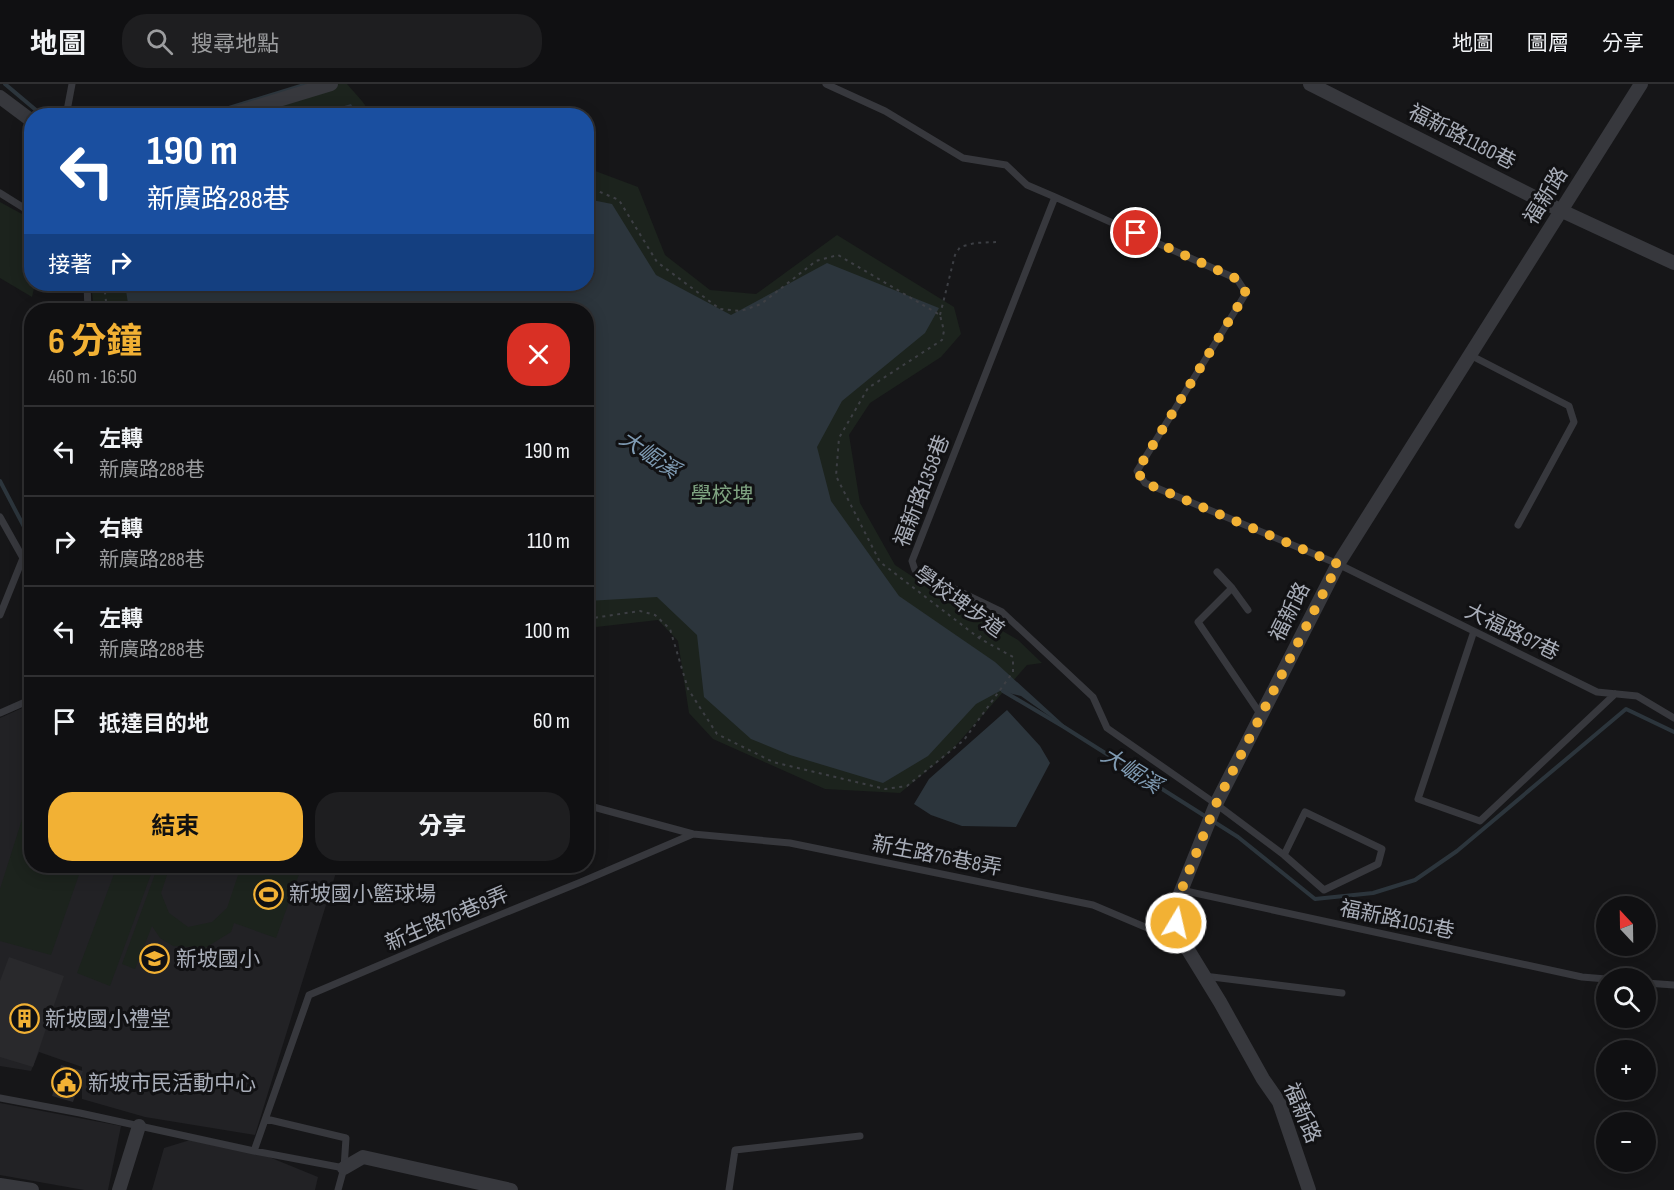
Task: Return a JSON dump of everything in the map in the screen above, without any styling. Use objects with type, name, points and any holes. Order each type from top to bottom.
[{"type":"street","points":[[252,108],[332,84]]},
{"type":"street","name":"福新路1180巷","points":[[1310,84],[1562,211],[1674,263]]},
{"type":"street","name":"福新路","points":[[1309,1190],[1279,1102],[1263,1079],[1182,940],[1176,923],[1177,901],[1216,804],[1338,564],[1641,84]]},
{"type":"street","points":[[0,98],[24,115]]},
{"type":"street","points":[[119,1190],[139,1126]]},
{"type":"street","points":[[344,1168],[363,1157],[511,1190]]},
{"type":"street","points":[[0,1185],[32,1190]]},
{"type":"lane","points":[[68,108],[72,84]]},
{"type":"lane","points":[[826,84],[885,111],[963,158],[1006,165],[1027,185],[1056,197]]},
{"type":"lane","points":[[0,193],[24,208]]},
{"type":"lane","name":"大福路97巷","points":[[1056,197],[1237,279],[1246,293],[1137,471],[1145,483],[1338,564],[1597,692],[1637,696],[1674,718]]},
{"type":"lane","name":"福新路1358巷","points":[[1056,197],[912,561],[915,570],[1002,612],[1093,697],[1107,728],[1216,804],[1284,855],[1324,890],[1378,864],[1382,849],[1305,812],[1284,855]]},
{"type":"lane","points":[[1470,355],[1569,406],[1574,422],[1518,525]]},
{"type":"lane","points":[[0,517],[23,558],[0,615]]},
{"type":"lane","points":[[1217,572],[1248,610]]},
{"type":"lane","points":[[1232,588],[1198,622],[1261,716]]},
{"type":"lane","points":[[1474,631],[1418,799],[1480,821],[1615,694]]},
{"type":"lane","points":[[0,713],[24,702]]},
{"type":"lane","points":[[594,807],[693,834]]},
{"type":"lane","name":"新生路76巷8弄","points":[[254,1151],[309,995],[693,834],[790,843],[1093,905],[1164,935],[1182,940]]},
{"type":"lane","name":"福新路1051巷","points":[[1181,890],[1596,978]]},
{"type":"lane","points":[[1204,976],[1342,993]]},
{"type":"lane","points":[[1656,984],[1674,985]]},
{"type":"lane","points":[[0,1098],[344,1168]]},
{"type":"lane","points":[[266,1119],[346,1138],[344,1168],[338,1190]]},
{"type":"lane","points":[[729,1190],[735,1150],[860,1136]]},
{"type":"path","points":[[594,190],[619,201],[657,262],[720,309],[741,311],[761,304],[816,261],[838,255],[940,315],[955,255],[960,247],[975,243],[996,242]]},
{"type":"path","name":"學校埤步道","points":[[594,618],[640,611],[655,615],[670,629],[688,689],[717,734],[773,762],[885,789],[907,786],[964,740],[1013,672],[1013,657],[979,639],[880,562],[836,476],[839,438],[868,388],[942,340],[944,331],[940,315]]},
{"type":"path","points":[[979,639],[1002,612]]},
{"type":"shaded area","name":"新坡國小","points":[[24,707],[24,873],[336,873],[255,1135],[145,1117],[82,1099],[82,1067],[39,1052],[31,1071],[0,1066],[0,718]]},
{"type":"shaded area","points":[[0,1103],[121,1126],[108,1190],[84,1190],[0,1175]]},
{"type":"shaded area","points":[[190,1140],[269,1157],[318,1177],[315,1190],[152,1190],[164,1148]]},
{"type":"green space","points":[[339,84],[347,84],[367,108],[268,108]]},
{"type":"green space","name":"學校埤","points":[[594,170],[638,187],[665,255],[710,290],[756,294],[837,235],[954,307],[961,334],[941,357],[870,403],[849,435],[860,503],[895,565],[939,594],[1018,640],[1042,663],[1027,665],[951,751],[900,793],[825,789],[713,739],[689,713],[678,641],[658,620],[594,627],[594,303],[93,303],[92,291],[594,291]]},
{"type":"green space","points":[[0,202],[24,215],[24,291],[33,291],[32,297],[0,278]]},
{"type":"green space","points":[[24,813],[24,873],[80,873],[51,955],[0,941],[0,889]]},
{"type":"green space","points":[[114,873],[151,873],[110,986],[77,973]]},
{"type":"green space","points":[[155,873],[168,873],[161,893],[169,913],[188,927],[212,922],[227,908],[239,873],[299,873],[276,938],[234,923],[231,932],[205,948],[173,946],[160,938],[152,926],[135,969],[122,964]]},
{"type":"water","points":[[351,104],[353,108],[338,108]]},
{"type":"water","name":"學校埤","points":[[594,200],[612,204],[656,275],[731,315],[827,263],[939,308],[925,333],[842,401],[817,447],[831,501],[899,596],[995,662],[1073,733],[1021,696],[1000,691],[976,704],[928,756],[883,783],[790,755],[751,739],[704,697],[697,635],[657,597],[594,601],[594,303],[128,303],[126,291],[594,291]]},
{"type":"water","points":[[1007,710],[1040,746],[1050,763],[1016,827],[962,826],[931,815],[914,804],[929,779]]},
{"type":"building","name":"新坡國小禮堂","points":[[9,957],[64,976],[33,1067],[0,1057],[0,981]]},
{"type":"building","name":"新坡市民活動中心","points":[[61,1065],[83,1071],[73,1102],[52,1096]]},
{"type":"waterway","points":[[5,84],[34,108]]},
{"type":"waterway","points":[[229,108],[307,84]]},
{"type":"waterway","name":"大崛溪","points":[[0,481],[24,527]]},
{"type":"waterway","name":"大崛溪","points":[[1003,691],[1238,837],[1315,899],[1373,893],[1415,880],[1457,851],[1626,709],[1674,732]]},
{"type":"place","name":"新坡國小籃球場","points":[[268,894]]},
{"type":"place","name":"新坡國小","points":[[155,959]]},
{"type":"place","name":"新坡國小禮堂","points":[[24,1019]]},
{"type":"place","name":"新坡市民活動中心","points":[[67,1083]]},
{"type":"route","points":[[1136,233],[1237,279],[1246,293],[1137,471],[1145,483],[1338,564],[1216,804],[1177,901],[1176,923]]}]
